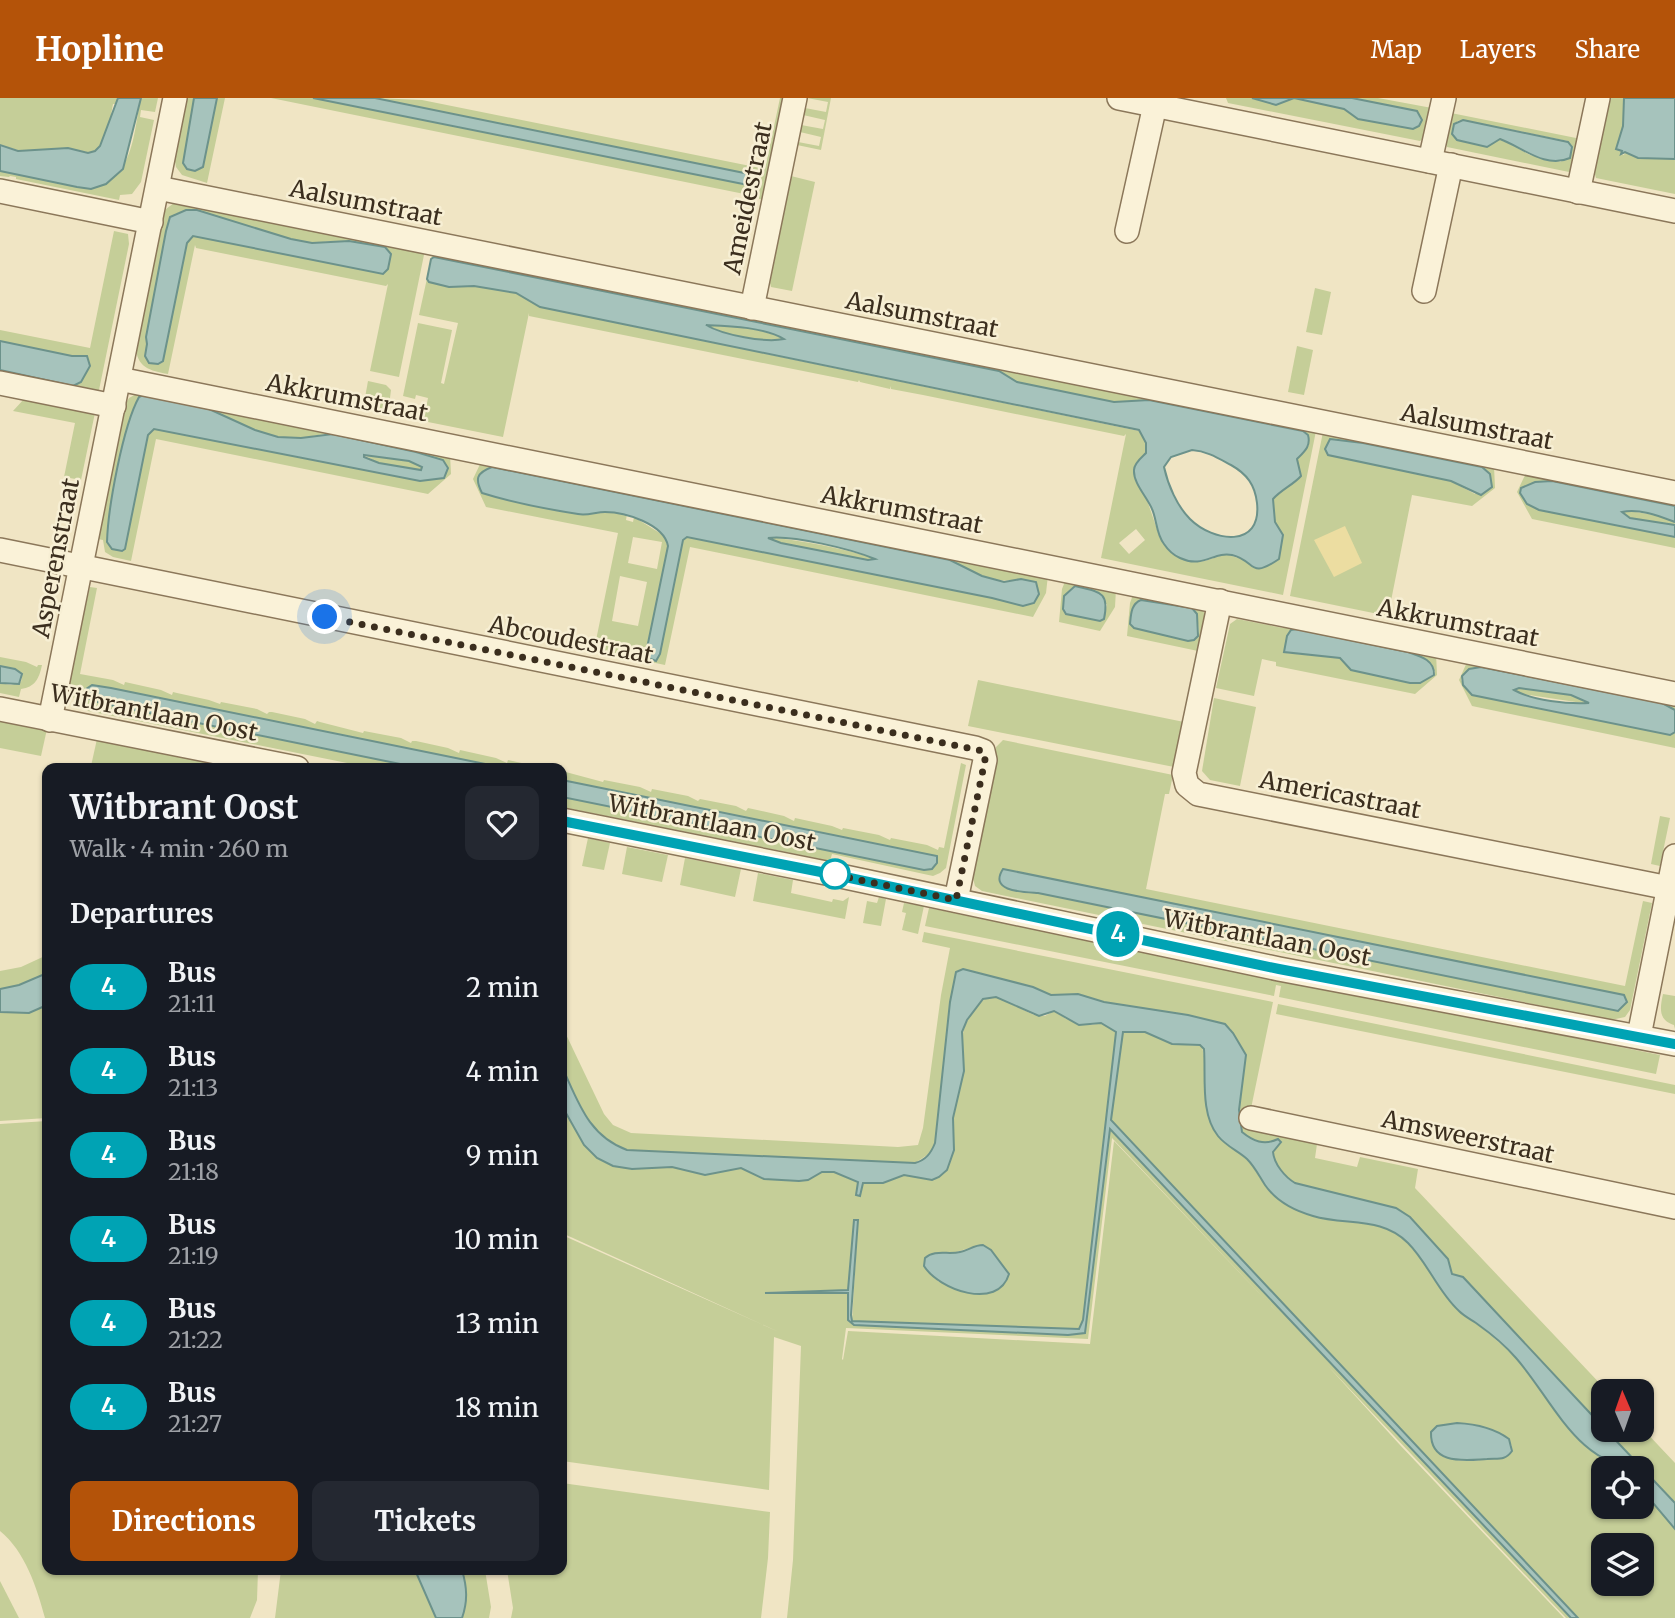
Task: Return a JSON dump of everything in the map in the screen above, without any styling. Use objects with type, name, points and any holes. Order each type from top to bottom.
[{"type":"street","name":"Asperenstraat","points":[[50,720],[175,98]]},
{"type":"street","name":"Ameidestraat","points":[[752,308],[795,98]]},
{"type":"street","points":[[1119,98],[1155,105],[1212,107],[1441,163],[1675,211]]},
{"type":"street","points":[[1424,291],[1441,163],[1444,98]]},
{"type":"street","points":[[1578,192],[1598,98]]},
{"type":"street","points":[[1127,231],[1155,105]]},
{"type":"street","name":"Aalsumstraat","points":[[158,188],[1675,493]]},
{"type":"street","points":[[0,191],[151,222]]},
{"type":"street","name":"Akkrumstraat","points":[[119,379],[1675,694]]},
{"type":"street","points":[[0,383],[114,406]]},
{"type":"street","name":"Abcoudestraat","points":[[0,550],[975,748],[983,751],[985,760],[956,900]]},
{"type":"street","name":"Americastraat","points":[[1220,601],[1184,773],[1187,785],[1198,794],[1668,888]]},
{"type":"street","name":"Witbrantlaan Oost","points":[[0,709],[271,763]]},
{"type":"street","name":"Witbrantlaan Oost","points":[[567,821],[1279,969],[1675,1044]]},
{"type":"street","points":[[1639,1037],[1675,856]]},
{"type":"street","name":"Amsweerstraat","points":[[1251,1118],[1675,1207]]},
{"type":"green space","points":[[0,98],[118,98],[116,104],[113,104],[105,138],[91,153],[73,149],[21,151],[0,145]]},
{"type":"green space","points":[[141,98],[158,98],[155,112],[141,110],[140,117],[154,120],[141,182],[132,194],[120,195],[119,200],[16,177],[0,176],[0,171],[91,189],[105,183],[124,165],[133,140]]},
{"type":"green space","points":[[187,98],[194,98],[183,163],[203,167],[217,98],[225,98],[207,183],[182,175],[176,167],[174,156]]},
{"type":"green space","points":[[271,98],[313,98],[758,186],[754,175],[375,98],[422,100],[765,169],[780,98],[786,98],[765,200]]},
{"type":"green space","points":[[807,98],[831,98],[821,150],[797,145],[798,142],[819,146],[821,137],[800,132],[801,125],[823,129],[825,120],[803,115],[805,108],[826,112],[828,102]]},
{"type":"green space","points":[[1226,98],[1252,98],[1276,105],[1294,98],[1344,109],[1358,119],[1413,129],[1417,111],[1352,98],[1378,98],[1432,108],[1424,138],[1420,141],[1228,103]]},
{"type":"green space","points":[[1607,98],[1624,98],[1621,154],[1624,155],[1625,152],[1633,156],[1675,159],[1675,194],[1596,178],[1593,167]]},
{"type":"green space","points":[[1451,113],[1581,139],[1573,168],[1569,172],[1447,147],[1445,142]],"holes":[[[1457,121],[1568,141],[1561,162],[1530,155],[1500,139],[1487,147],[1457,140]]]},
{"type":"green space","points":[[791,176],[815,182],[792,291],[771,287],[770,283]]},
{"type":"green space","points":[[174,203],[425,250],[399,377],[370,371],[388,284],[386,286],[196,248],[195,245],[168,374],[145,367],[138,359],[136,346],[166,209]],"holes":[[[197,210],[291,239],[312,243],[333,241],[383,274],[193,236],[187,243],[158,364],[149,363],[145,356],[146,338],[166,231],[175,214]]]},
{"type":"green space","points":[[114,231],[128,234],[129,244],[98,395],[0,375],[0,330],[90,348]]},
{"type":"green space","points":[[433,251],[1316,431],[1283,595],[1101,558],[1126,434],[1124,436],[891,389],[891,386],[890,389],[859,380],[858,382],[529,316],[529,313],[503,437],[398,416],[404,409],[425,413],[428,398],[403,396],[418,323],[452,330],[441,383],[444,384],[458,323],[419,315]],"holes":[[[434,257],[999,371],[1016,382],[1114,402],[1149,400],[1303,431],[1309,445],[1297,459],[1299,471],[1296,481],[1276,496],[1261,514],[1241,559],[1226,554],[1205,561],[1191,562],[1171,553],[1159,535],[1135,465],[1146,453],[1146,443],[1139,431],[540,307],[518,294],[501,289],[458,287]],[[1136,529],[1145,540],[1129,554],[1119,543]]]},
{"type":"green space","points":[[1315,288],[1331,292],[1322,335],[1306,332]]},
{"type":"green space","points":[[704,324],[756,330],[785,340],[744,337]]},
{"type":"green space","points":[[1297,346],[1313,350],[1304,395],[1288,392]]},
{"type":"green space","points":[[368,381],[386,385],[391,390],[388,414],[363,409]]},
{"type":"green space","points":[[138,393],[450,454],[451,474],[428,494],[156,439],[131,561],[113,557],[105,552],[103,540],[98,539],[124,407],[129,398]],"holes":[[[142,395],[209,409],[255,430],[278,437],[301,438],[324,434],[448,468],[444,478],[419,481],[154,429],[148,435],[107,539],[124,439],[136,404]]]},
{"type":"green space","points":[[24,399],[96,408],[81,480],[64,477],[75,423],[13,411]]},
{"type":"green space","points":[[1323,432],[1494,466],[1495,488],[1472,506],[1412,495],[1388,616],[1290,596]],"holes":[[[1330,439],[1482,467],[1490,474],[1475,494],[1451,481],[1328,455]]]},
{"type":"green space","points":[[364,455],[409,461],[422,466],[421,470],[379,463]]},
{"type":"green space","points":[[482,460],[1048,575],[1046,593],[1033,617],[690,547],[665,665],[594,650],[618,533],[486,507],[473,479]],"holes":[[[492,467],[950,560],[984,577],[1021,579],[1039,590],[1036,601],[1023,606],[687,537],[683,540],[647,648],[668,546],[663,535],[634,517],[633,522],[626,520],[627,514],[608,512],[583,515],[483,493]],[[633,537],[662,542],[657,569],[628,563]],[[620,576],[647,582],[638,626],[612,621]]]},
{"type":"green space","points":[[1526,473],[1675,503],[1675,506],[1552,481],[1539,510],[1675,537],[1675,548],[1532,519],[1517,492]]},
{"type":"green space","points":[[1621,512],[1661,516],[1675,522],[1675,525],[1630,518]]},
{"type":"green space","points":[[765,537],[821,545],[877,559],[868,560],[781,543]]},
{"type":"green space","points":[[1066,579],[1116,589],[1115,607],[1100,631],[1059,622],[1062,589]],"holes":[[[1107,604],[1104,619],[1063,609]]]},
{"type":"green space","points":[[90,587],[97,588],[80,674],[113,680],[124,685],[125,682],[161,690],[172,695],[173,692],[220,704],[221,702],[257,709],[267,714],[272,712],[305,719],[315,724],[317,721],[363,733],[364,731],[401,738],[411,743],[416,741],[459,753],[460,750],[507,763],[480,763],[93,685],[87,689],[85,697],[100,703],[395,763],[347,763],[88,711],[75,701],[68,683]]},
{"type":"green space","points":[[1134,592],[1202,608],[1205,615],[1198,651],[1127,636],[1130,603]],"holes":[[[1192,608],[1197,614],[1199,632],[1191,641],[1134,628],[1130,624],[1132,609]]]},
{"type":"green space","points":[[1237,619],[1283,628],[1285,623],[1436,653],[1437,675],[1415,694],[1276,666],[1276,662],[1262,659],[1254,696],[1216,688],[1230,624]],"holes":[[[1287,636],[1435,671],[1434,675],[1420,683],[1340,658],[1284,651]]]},
{"type":"green space","points":[[0,657],[37,667],[42,665],[36,682],[21,689],[19,697],[0,693],[0,683],[11,685],[21,682],[22,677],[15,669],[0,666]]},
{"type":"green space","points":[[1468,660],[1675,702],[1675,710],[1462,676],[1461,680],[1472,695],[1670,735],[1675,732],[1675,748],[1472,706],[1459,680]]},
{"type":"green space","points":[[978,680],[1184,722],[1174,767],[968,726]]},
{"type":"green space","points":[[1513,689],[1571,695],[1589,704],[1522,694]]},
{"type":"green space","points":[[1214,698],[1256,707],[1240,786],[1210,780],[1202,771]]},
{"type":"green space","points":[[0,719],[47,729],[41,756],[0,748]]},
{"type":"green space","points":[[97,739],[216,763],[92,763]]},
{"type":"green space","points":[[1003,740],[1173,775],[1169,794],[1165,794],[1146,889],[1625,986],[1643,901],[1652,903],[1630,1010],[1625,1017],[1611,1020],[982,891],[975,886],[972,874],[996,747]],"holes":[[[1003,869],[1624,995],[1618,1011],[1005,888]]]},
{"type":"green space","points":[[961,763],[966,765],[946,868],[933,876],[832,854],[830,861],[567,808],[567,798],[928,870],[937,863],[937,856],[567,781],[567,772],[603,782],[604,780],[640,787],[651,792],[652,789],[688,796],[698,801],[700,799],[736,806],[746,811],[748,808],[794,821],[795,818],[842,830],[843,828],[879,835],[890,840],[891,838],[927,845],[938,850],[939,847],[944,848]]},
{"type":"green space","points":[[1660,816],[1670,818],[1660,866],[1651,864]]},
{"type":"green space","points":[[588,838],[610,843],[604,870],[582,866]]},
{"type":"green space","points":[[627,847],[668,855],[662,882],[622,874]]},
{"type":"green space","points":[[685,858],[741,869],[735,897],[680,885]]},
{"type":"green space","points":[[758,873],[793,880],[791,893],[832,902],[833,899],[843,901],[849,897],[845,919],[753,901]]},
{"type":"green space","points":[[879,897],[886,899],[881,926],[863,923],[867,901],[877,903]]},
{"type":"green space","points":[[904,903],[924,906],[918,934],[902,930],[906,913],[902,912]]},
{"type":"green space","points":[[929,908],[1660,1055],[1656,1074],[1279,997],[1281,986],[1276,985],[1274,996],[925,926]]},
{"type":"green space","points":[[924,932],[1273,1002],[1248,1123],[1317,1144],[1315,1158],[1357,1167],[1360,1157],[1418,1169],[1415,1188],[1596,1379],[1591,1379],[1591,1414],[1463,1277],[1452,1274],[1410,1217],[1295,1183],[1282,1172],[1274,1160],[1273,1154],[1278,1139],[1259,1142],[1242,1132],[1239,1110],[1246,1055],[1230,1028],[1188,1015],[1104,1002],[1084,996],[1051,995],[1033,987],[950,1002],[935,1143],[930,1153],[915,1163],[627,1150],[602,1137],[584,1114],[567,1078],[567,1036],[604,1114],[613,1125],[631,1133],[898,1147],[918,1145],[923,1128],[950,948],[922,942]]},
{"type":"green space","points":[[42,957],[42,975],[19,985],[0,989],[0,971],[21,967]]},
{"type":"green space","points":[[1663,994],[1675,996],[1675,1029],[1661,1013]]},
{"type":"green space","points":[[996,997],[1034,1015],[1045,1016],[1054,1011],[1066,1019],[1092,1025],[1101,1023],[1117,1031],[1083,1320],[1079,1329],[852,1321],[858,1220],[854,1221],[848,1290],[766,1292],[848,1293],[848,1320],[854,1325],[1068,1335],[1085,1333],[1109,1129],[1571,1618],[1566,1618],[1327,1365],[1564,1618],[787,1618],[793,1560],[801,1346],[774,1337],[769,1490],[567,1462],[567,1237],[779,1332],[567,1235],[567,1115],[584,1145],[597,1158],[613,1166],[632,1169],[672,1167],[705,1175],[741,1168],[764,1179],[799,1181],[822,1172],[834,1172],[858,1182],[856,1195],[863,1183],[883,1183],[904,1175],[939,1177],[952,1155],[954,1116],[964,1063],[964,1028],[978,1004]],"holes":[[[1112,1138],[1277,1312],[1114,1141],[1090,1344],[848,1331],[842,1359],[846,1328],[1088,1339]],[[979,1245],[991,1250],[1009,1274],[939,1282],[926,1269],[953,1253]]]},
{"type":"green space","points":[[1278,1004],[1675,1085],[1675,1094],[1276,1014]]},
{"type":"green space","points":[[42,1007],[42,1118],[0,1121],[0,1012],[29,1013]]},
{"type":"green space","points":[[1123,1032],[1145,1032],[1172,1044],[1202,1046],[1220,1139],[1249,1161],[1268,1190],[1286,1205],[1325,1219],[1380,1225],[1404,1238],[1457,1310],[1515,1356],[1537,1382],[1564,1423],[1598,1456],[1591,1456],[1591,1519],[1654,1519],[1654,1504],[1675,1529],[1675,1618],[1578,1618],[1111,1120]],"holes":[[[1488,1428],[1509,1439],[1512,1447],[1509,1454],[1468,1461],[1449,1457],[1433,1444]]]},
{"type":"green space","points":[[42,1121],[42,1575],[258,1575],[257,1600],[250,1618],[45,1618],[23,1559],[0,1531],[0,1124]]},
{"type":"green space","points":[[1654,1441],[1675,1463],[1675,1503],[1654,1481],[1654,1456],[1631,1456],[1617,1442]]},
{"type":"green space","points":[[567,1484],[770,1512],[761,1618],[511,1618],[513,1608],[508,1575],[567,1575]]},
{"type":"green space","points":[[280,1575],[417,1575],[436,1618],[275,1618]]},
{"type":"green space","points":[[463,1575],[486,1575],[491,1607],[489,1618],[462,1618]]},
{"type":"green space","points":[[0,1581],[19,1618],[0,1618]]},
{"type":"sand","points":[[1345,526],[1362,563],[1334,577],[1314,540]]},
{"type":"water","points":[[118,98],[141,98],[123,169],[106,184],[91,189],[0,171],[0,145],[18,151],[68,148],[88,153],[95,151],[100,146]]},
{"type":"water","points":[[194,98],[217,98],[203,167],[195,171],[187,169],[183,163]]},
{"type":"water","points":[[313,98],[375,98],[754,175],[759,179],[758,186],[748,185]]},
{"type":"water","points":[[1252,98],[1294,98],[1276,105]]},
{"type":"water","points":[[1294,98],[1352,98],[1417,111],[1422,120],[1419,126],[1413,129],[1358,119],[1344,109]]},
{"type":"water","points":[[1624,98],[1675,98],[1675,159],[1638,158],[1625,152],[1621,154],[1622,151],[1616,149],[1623,126]]},
{"type":"water","points":[[1463,120],[1568,142],[1572,147],[1570,158],[1561,161],[1543,159],[1500,139],[1487,147],[1457,140],[1452,134],[1454,124]]},
{"type":"water","points":[[186,210],[197,210],[312,243],[349,241],[385,247],[391,254],[388,269],[383,274],[193,236],[187,243],[163,361],[158,364],[149,363],[145,356],[146,337],[166,231],[170,217]]},
{"type":"water","points":[[434,257],[999,371],[1017,382],[1114,402],[1149,400],[1303,431],[1308,435],[1309,442],[1297,459],[1301,476],[1273,499],[1275,522],[1283,535],[1279,559],[1257,569],[1232,555],[1220,555],[1195,562],[1171,552],[1161,540],[1152,509],[1134,475],[1135,465],[1146,453],[1146,443],[1139,430],[540,307],[516,293],[474,286],[449,287],[429,282],[427,279],[431,259]],"holes":[[[706,325],[757,330],[784,339],[744,337]],[[1192,450],[1208,453],[1237,468],[1246,476],[1257,503],[1252,528],[1244,534],[1234,537],[1211,533],[1190,519],[1181,508],[1164,467],[1171,457]]]},
{"type":"water","points":[[0,341],[72,356],[87,356],[90,366],[81,382],[73,386],[0,370]]},
{"type":"water","points":[[143,395],[209,409],[255,430],[278,437],[301,438],[333,434],[416,452],[443,460],[448,468],[444,478],[420,481],[154,429],[148,435],[125,549],[112,549],[107,542],[113,488],[127,427],[139,397]],"holes":[[[364,455],[409,461],[422,467],[421,470],[379,463]]]},
{"type":"water","points":[[1330,439],[1482,467],[1490,474],[1492,487],[1481,495],[1451,481],[1328,455],[1325,449]]},
{"type":"water","points":[[492,467],[950,560],[982,576],[1004,582],[1021,579],[1036,582],[1039,594],[1034,603],[1023,606],[687,537],[683,540],[660,654],[656,661],[648,658],[647,648],[668,546],[659,531],[623,514],[578,514],[482,493],[478,477]],"holes":[[[768,538],[822,544],[875,559],[868,560],[781,543]]]},
{"type":"water","points":[[1552,481],[1675,506],[1675,522],[1642,512],[1622,512],[1630,518],[1675,525],[1675,537],[1539,510],[1527,504],[1520,493],[1521,488],[1535,482]]},
{"type":"water","points":[[1075,586],[1101,594],[1105,603],[1104,619],[1100,621],[1066,614],[1063,609],[1064,596]]},
{"type":"water","points":[[1141,600],[1192,608],[1197,614],[1198,636],[1188,641],[1134,628],[1130,624],[1131,613],[1135,604]]},
{"type":"water","points":[[1291,630],[1408,652],[1429,662],[1434,675],[1420,683],[1410,683],[1351,670],[1340,658],[1284,652],[1287,636]]},
{"type":"water","points":[[0,666],[15,669],[22,674],[19,684],[0,683]]},
{"type":"water","points":[[1481,667],[1662,703],[1675,710],[1675,732],[1670,735],[1472,695],[1463,685],[1462,676],[1469,669]],"holes":[[[1519,688],[1571,695],[1589,703],[1551,701],[1514,690]]]},
{"type":"water","points":[[92,685],[111,688],[480,763],[395,763],[100,703],[85,697],[86,689]]},
{"type":"water","points":[[567,781],[937,856],[937,863],[932,869],[924,870],[567,798]]},
{"type":"water","points":[[1003,869],[1624,995],[1627,1002],[1618,1011],[1038,893],[1017,891],[1000,882]]},
{"type":"water","points":[[963,969],[1033,987],[1051,995],[1078,994],[1104,1002],[1188,1015],[1225,1024],[1246,1055],[1239,1110],[1242,1132],[1259,1142],[1278,1139],[1281,1142],[1273,1152],[1275,1161],[1295,1183],[1396,1208],[1410,1217],[1448,1259],[1452,1274],[1463,1277],[1591,1414],[1591,1442],[1617,1442],[1631,1456],[1600,1456],[1584,1444],[1569,1429],[1516,1358],[1452,1303],[1415,1251],[1398,1234],[1375,1225],[1306,1214],[1286,1205],[1275,1196],[1250,1162],[1221,1140],[1212,1127],[1206,1106],[1204,1049],[1200,1045],[1172,1044],[1145,1032],[1123,1032],[1111,1120],[1578,1618],[1571,1618],[1110,1129],[1085,1333],[1068,1335],[854,1325],[848,1320],[848,1293],[765,1293],[848,1290],[854,1220],[858,1220],[852,1321],[1079,1329],[1083,1320],[1116,1032],[1101,1023],[1079,1025],[1054,1011],[1039,1016],[996,997],[983,999],[967,1020],[962,1032],[964,1071],[953,1118],[954,1150],[947,1170],[932,1180],[904,1175],[883,1183],[863,1183],[860,1196],[856,1195],[858,1182],[834,1172],[822,1172],[808,1180],[799,1181],[764,1179],[741,1168],[705,1175],[672,1167],[632,1169],[613,1166],[597,1158],[584,1145],[567,1115],[567,1078],[579,1105],[594,1127],[614,1144],[627,1150],[919,1162],[928,1156],[935,1143],[950,1002],[956,972]]},
{"type":"water","points":[[42,975],[42,1007],[29,1013],[0,1012],[0,989],[19,985]]},
{"type":"water","points":[[983,1245],[991,1250],[1009,1274],[1003,1285],[993,1292],[968,1293],[955,1289],[942,1283],[924,1266],[925,1258],[929,1255],[960,1252]]},
{"type":"water","points":[[1457,1423],[1497,1432],[1509,1439],[1512,1451],[1504,1458],[1498,1459],[1460,1460],[1443,1456],[1436,1451],[1432,1443],[1431,1432],[1437,1426]]},
{"type":"water","points":[[1654,1481],[1675,1503],[1675,1529],[1654,1504]]},
{"type":"water","points":[[417,1575],[463,1575],[466,1594],[462,1618],[436,1618]]},
{"type":"bus line","name":"4","points":[[567,822],[831,874],[1279,969],[1675,1044]]},
{"type":"route","points":[[325,617],[983,751],[985,760],[956,900],[831,874],[835,874]]}]
